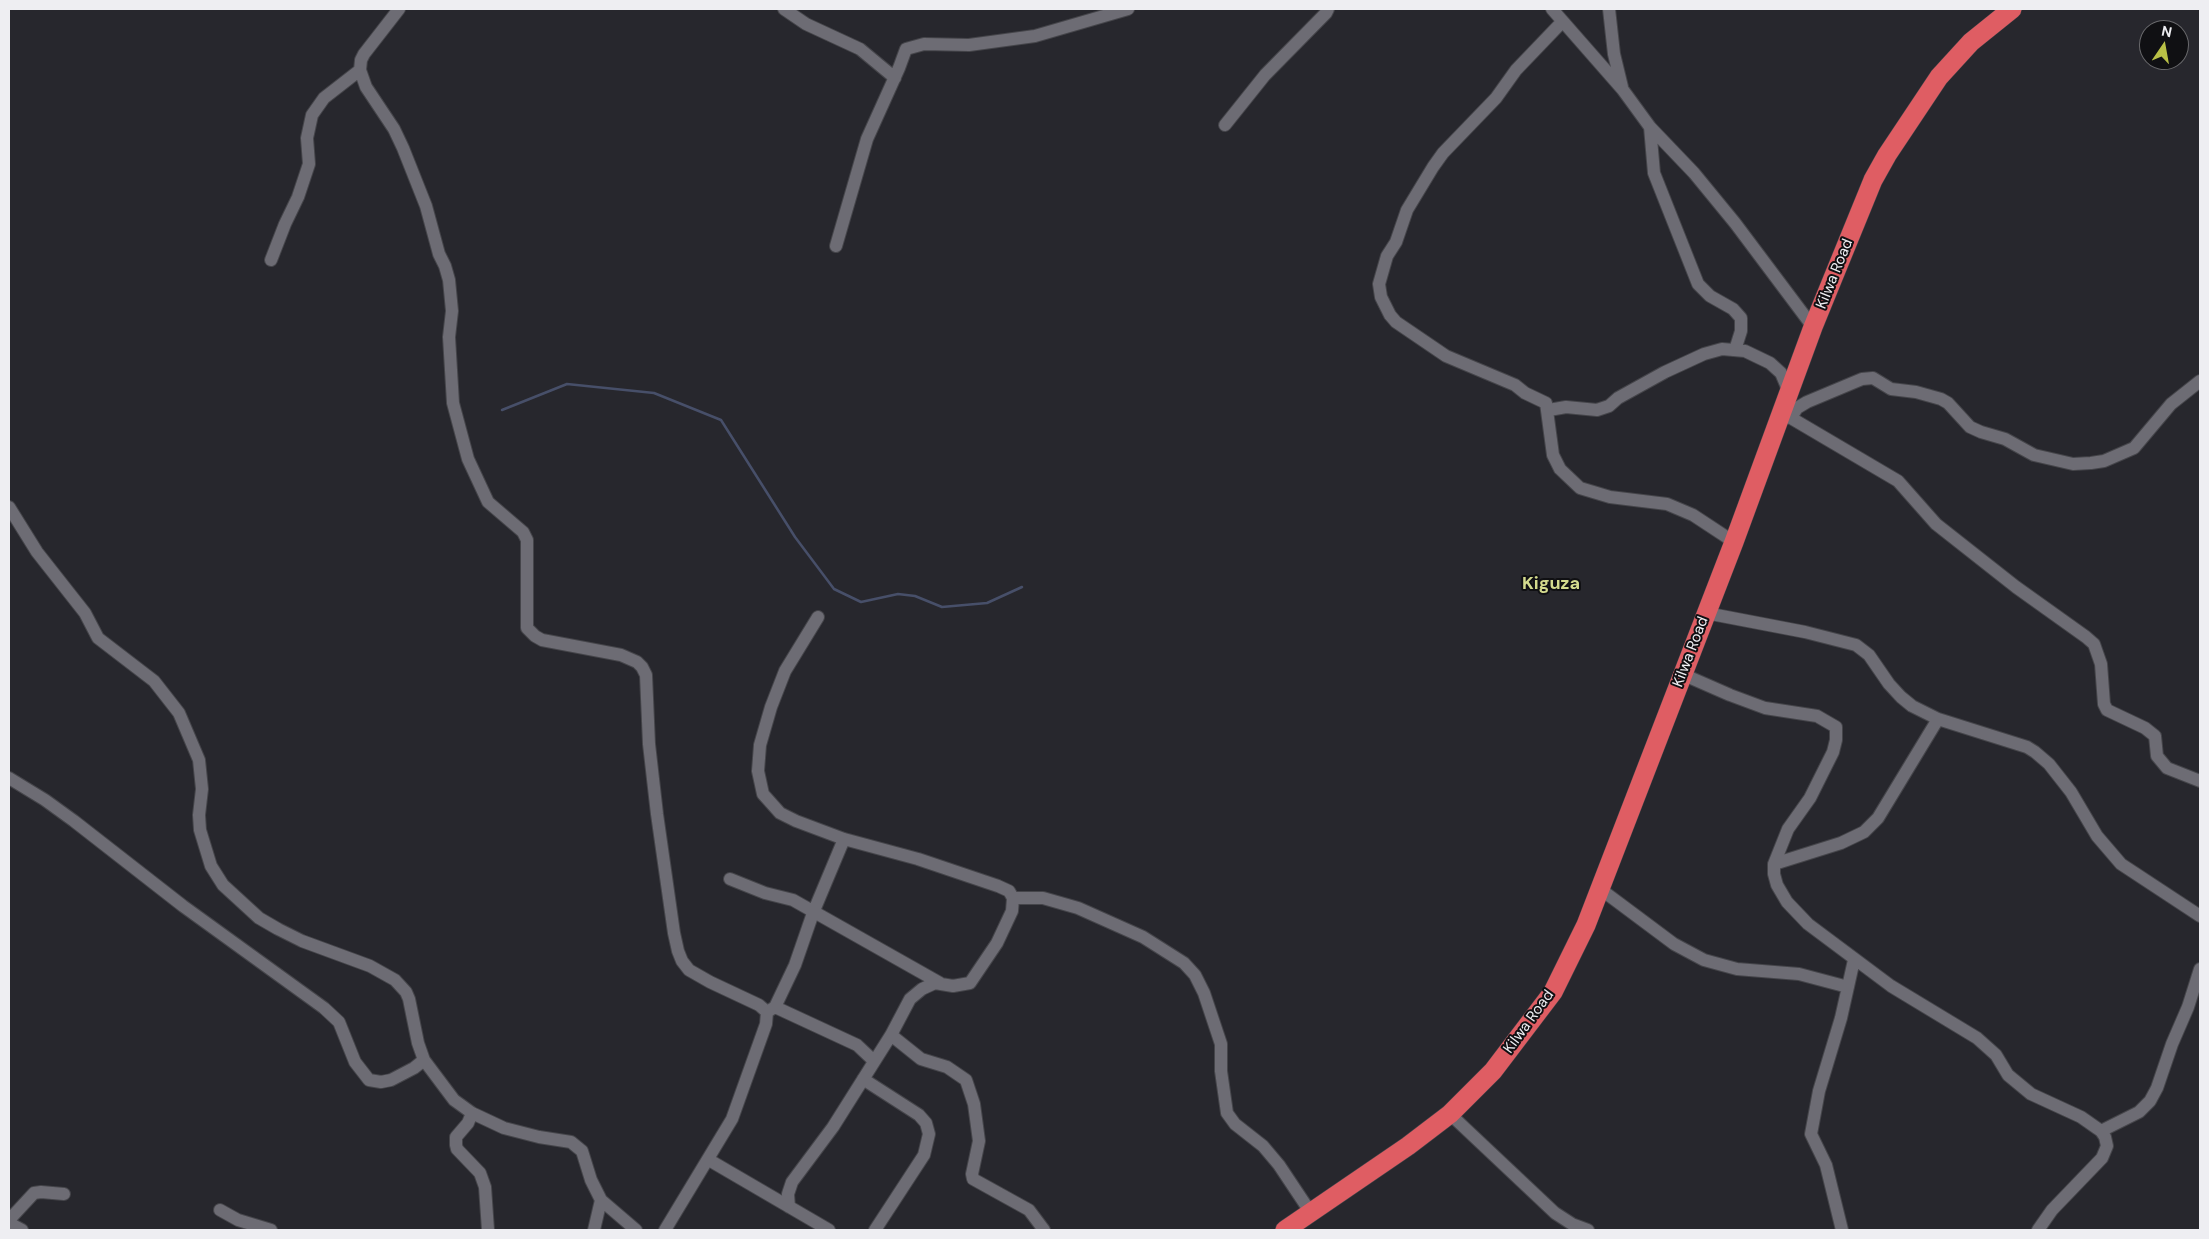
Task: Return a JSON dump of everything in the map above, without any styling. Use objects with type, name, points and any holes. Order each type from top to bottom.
[{"type":"highway","name":"Kilwa Road","points":[[1284,1230],[1408,1146],[1450,1114],[1493,1071],[1553,992],[1583,932],[1706,612],[1786,417],[1789,392],[1873,180],[1887,155],[1939,77],[1971,42],[2012,9]]},
{"type":"street","points":[[399,9],[364,54],[360,70],[366,87],[394,129],[406,156],[426,206],[447,273],[452,311],[449,337],[453,403],[468,459],[488,502],[523,532],[527,540],[527,628],[542,640],[622,655],[637,662],[646,674],[649,744],[674,933],[682,961],[689,970],[759,1005],[857,1045],[874,1061]]},
{"type":"street","points":[[784,9],[806,24],[860,50],[895,78]]},
{"type":"street","points":[[836,246],[867,139],[906,49],[913,46],[942,43],[969,45],[1035,36],[1128,9]]},
{"type":"street","points":[[1225,125],[1264,75],[1328,9]]},
{"type":"street","points":[[1609,9],[1614,54],[1623,90]]},
{"type":"street","points":[[1734,542],[1692,515],[1667,504],[1610,497],[1580,488],[1560,469],[1553,456],[1546,403],[1525,394],[1515,385],[1446,356],[1396,322],[1390,315],[1381,297],[1379,284],[1387,256],[1396,242],[1407,210],[1438,160],[1496,98],[1528,57],[1555,13],[1623,90],[1650,127],[1694,173],[1730,216],[1814,327]]},
{"type":"street","points":[[271,260],[298,197],[309,164],[307,138],[312,115],[324,98],[360,70]]},
{"type":"street","points":[[1650,127],[1654,173],[1698,284],[1710,296],[1733,309],[1741,318],[1741,331],[1735,350]]},
{"type":"street","points":[[1548,410],[1566,408],[1597,410],[1608,406],[1618,398],[1665,372],[1704,354],[1722,350],[1745,351],[1770,363],[1781,373],[1789,392]]},
{"type":"street","points":[[2200,381],[2171,404],[2134,448],[2092,464],[2073,464],[2034,455],[2005,439],[1970,427],[1948,403],[1941,399],[1916,392],[1891,389],[1873,378],[1862,379],[1807,402],[1786,417],[1898,482],[1936,524],[1996,572],[2090,640],[2094,644],[2100,664],[2102,696],[2107,710],[2145,728],[2155,736],[2157,756],[2167,768],[2200,781]]},
{"type":"street","points":[[9,507],[37,552],[85,613],[98,638],[154,682],[179,713],[199,760],[202,788],[199,815],[200,830],[212,866],[223,885],[259,918],[278,929],[302,941],[370,966],[395,980],[406,992],[409,999],[418,1043],[424,1060],[444,1089],[472,1114],[517,1132],[571,1142],[582,1151],[591,1180],[601,1200],[636,1230]]},
{"type":"street","points":[[1706,612],[1805,632],[1856,646],[1869,655],[1901,698],[1912,706],[1938,719],[2027,747],[2049,764],[2065,785],[2097,836],[2121,864],[2200,916]]},
{"type":"street","points":[[730,879],[765,894],[793,900],[940,983],[953,986],[970,983],[977,975],[997,942],[1012,910],[1013,898],[1008,891],[998,886],[918,859],[844,839],[796,821],[780,813],[763,794],[758,771],[760,745],[771,707],[785,671],[818,617]]},
{"type":"street","points":[[1682,674],[1765,708],[1818,716],[1836,727],[1836,740],[1833,752],[1810,798],[1788,829],[1774,864],[1777,885],[1787,902],[1808,924],[1854,960],[1891,986],[1977,1038],[1996,1056],[2008,1075],[2031,1094],[2074,1113],[2101,1131],[2107,1142],[2106,1151],[2052,1210],[2038,1230]]},
{"type":"street","points":[[1774,864],[1841,843],[1864,832],[1878,818],[1938,719]]},
{"type":"street","points":[[9,778],[74,821],[182,906],[324,1008],[339,1022],[355,1062],[369,1080],[381,1082],[391,1080],[414,1068],[424,1060]]},
{"type":"street","points":[[665,1230],[684,1195],[709,1160],[737,1109],[771,1009],[795,965],[813,913],[844,839]]},
{"type":"street","points":[[1600,888],[1674,944],[1704,960],[1737,969],[1799,974],[1848,987]]},
{"type":"street","points":[[1013,898],[1043,898],[1078,908],[1143,937],[1184,963],[1195,975],[1204,993],[1221,1044],[1221,1071],[1227,1113],[1236,1124],[1263,1146],[1279,1165],[1311,1213]]},
{"type":"street","points":[[1842,1230],[1826,1165],[1811,1134],[1818,1099],[1841,1018],[1854,960]]},
{"type":"street","points":[[2101,1131],[2139,1112],[2150,1101],[2157,1088],[2172,1044],[2188,1007],[2200,969]]},
{"type":"street","points":[[789,1207],[788,1194],[792,1182],[833,1127],[910,999],[922,988],[940,983]]},
{"type":"street","points":[[890,1035],[921,1060],[947,1067],[966,1080],[974,1104],[979,1141],[972,1174],[973,1179],[1029,1210],[1044,1230]]},
{"type":"street","points":[[863,1079],[918,1115],[926,1123],[929,1134],[924,1155],[875,1230]]},
{"type":"street","points":[[472,1114],[468,1123],[456,1137],[456,1144],[457,1149],[480,1173],[485,1187],[488,1230]]},
{"type":"street","points":[[1450,1114],[1556,1213],[1572,1224],[1588,1230]]},
{"type":"street","points":[[709,1160],[829,1230]]},
{"type":"street","points":[[22,1230],[9,1222],[34,1194],[41,1192],[64,1194]]},
{"type":"street","points":[[594,1230],[601,1200]]},
{"type":"street","points":[[220,1210],[237,1225],[271,1230]]},
{"type":"waterway","points":[[502,410],[567,384],[654,393],[721,420],[795,537],[834,589],[861,602],[898,594],[915,596],[942,607],[987,603],[1022,587]]},
{"type":"district","name":"Kiguza","points":[[1551,584]]}]
